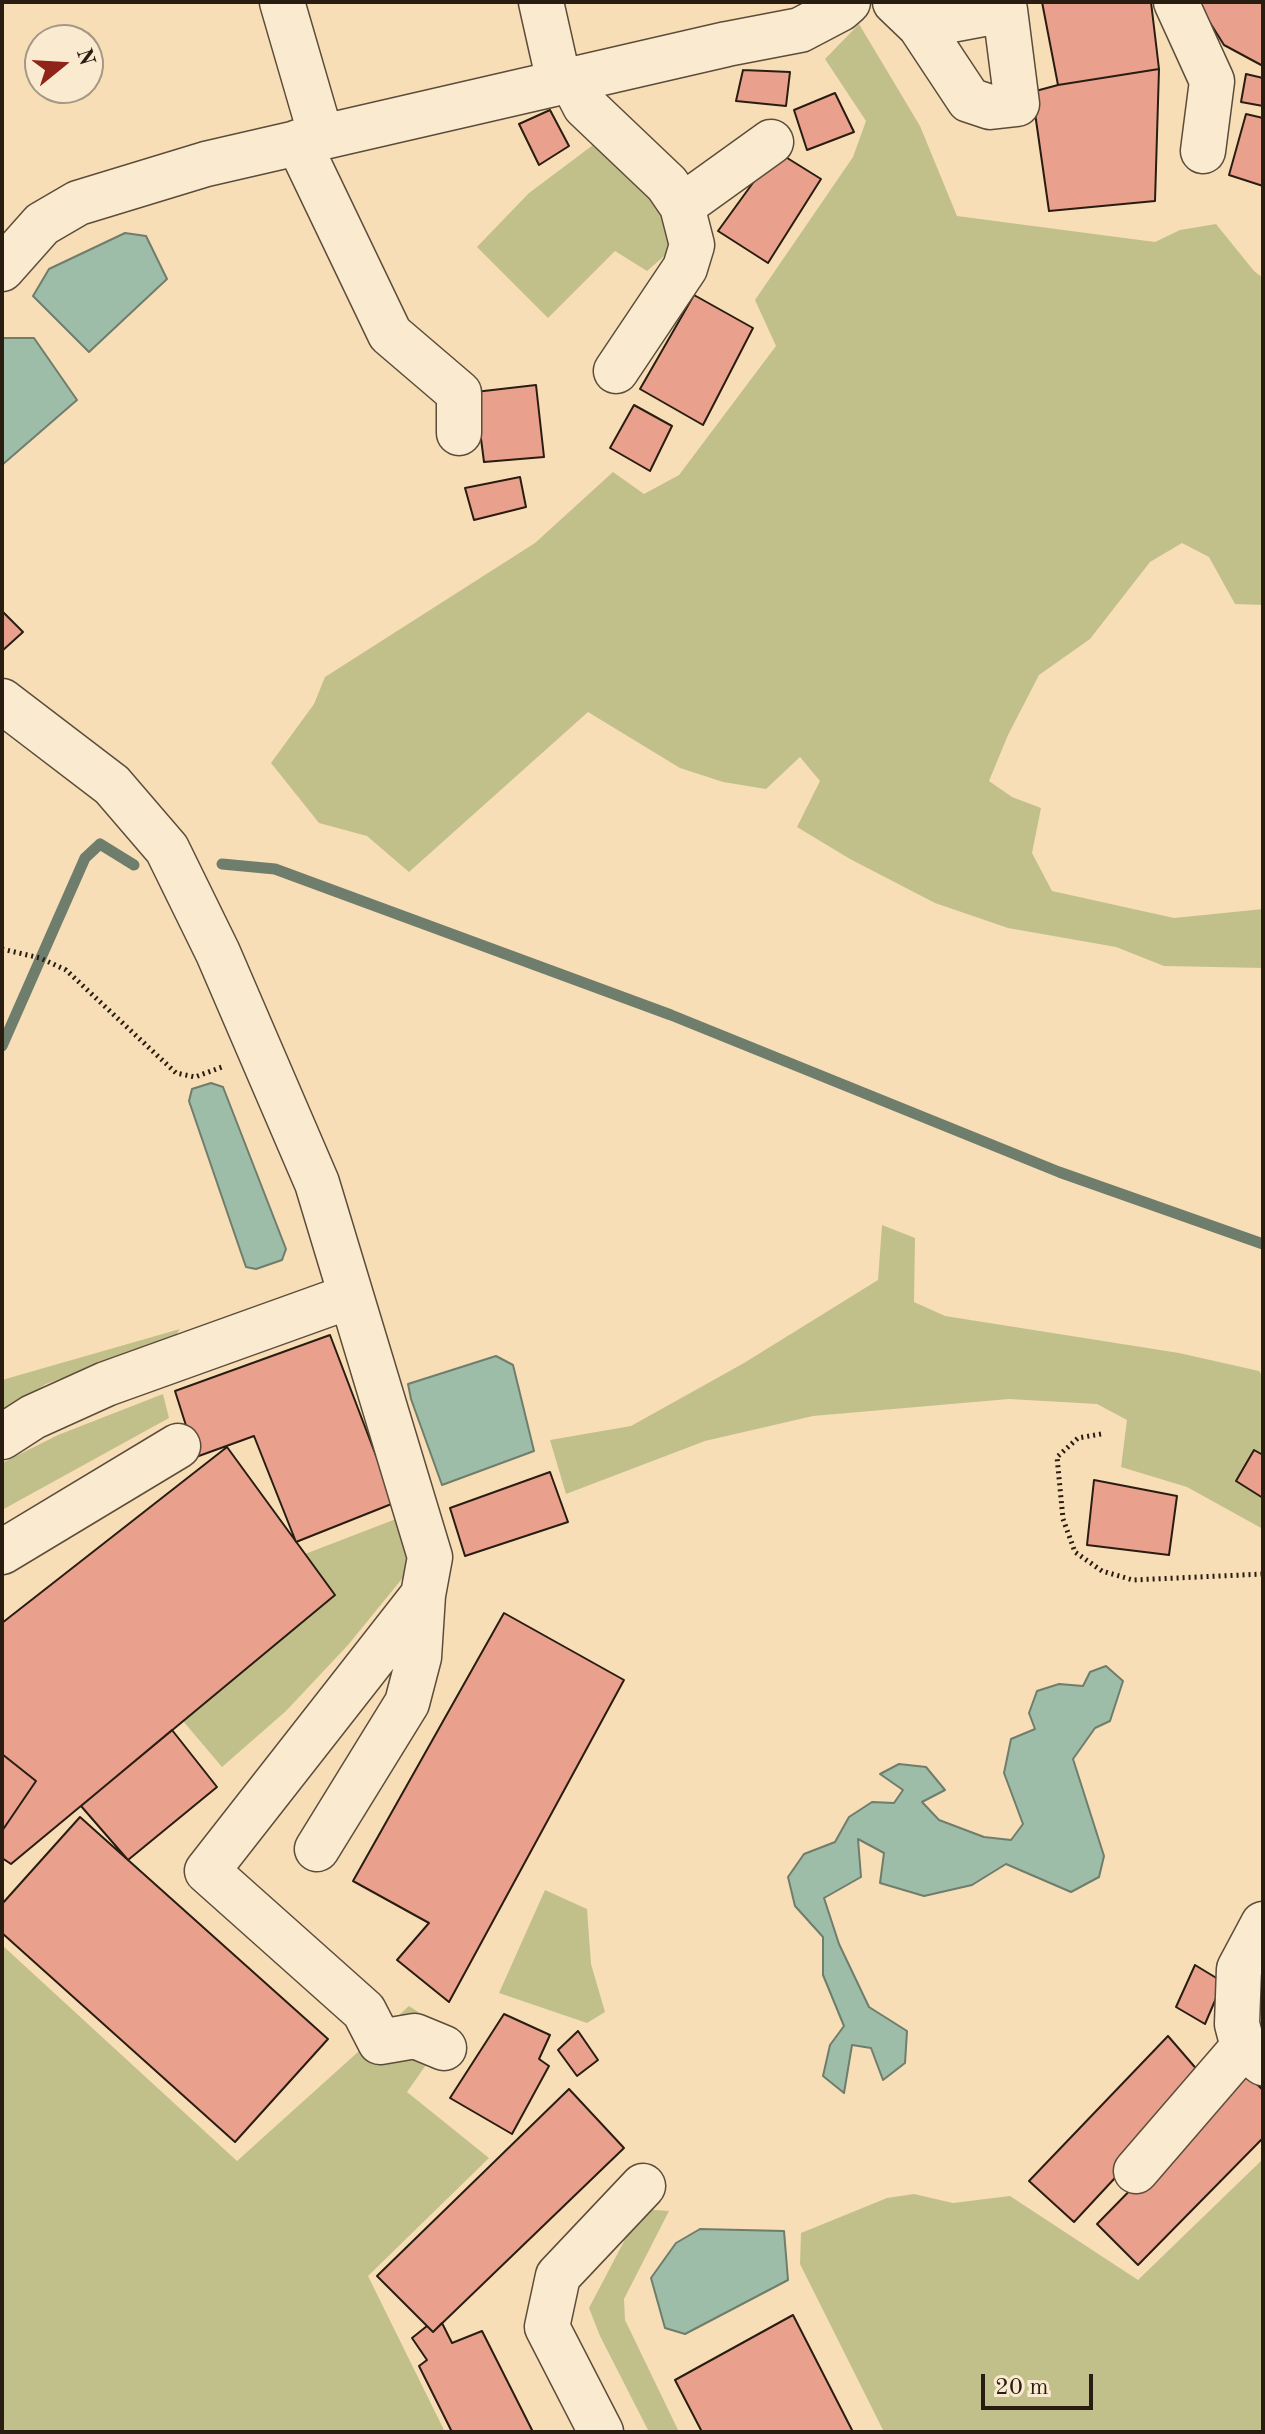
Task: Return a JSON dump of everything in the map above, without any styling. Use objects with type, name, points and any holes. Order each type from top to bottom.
[{"type":"street","points":[[282,2],[310,139],[390,334],[459,393],[459,433]]},
{"type":"street","points":[[541,2],[565,81],[585,106],[667,184],[682,206],[692,245],[685,268],[616,371]]},
{"type":"street","points":[[2,269],[22,228],[78,203],[206,164],[310,139],[800,30],[848,2]]},
{"type":"street","points":[[1176,2],[1212,81],[1203,151]]},
{"type":"street","points":[[682,206],[771,142]]},
{"type":"street","points":[[2,701],[112,785],[167,849],[218,953],[317,1183],[430,1557],[423,1595],[419,1657],[407,1703],[317,1849]]},
{"type":"street","points":[[2,1437],[33,1417],[106,1384],[351,1296]]},
{"type":"street","points":[[2,1552],[178,1446]]},
{"type":"street","points":[[423,1595],[207,1871],[364,2011],[380,2042],[415,2036],[444,2048]]},
{"type":"street","points":[[1136,2171],[1253,2055],[1237,2024],[1239,1969],[1263,1924]]},
{"type":"street","points":[[601,2432],[547,2327],[558,2276],[643,2186]]},
{"type":"path","points":[[2,949],[40,958],[66,970],[176,1073],[195,1077],[261,1054]]},
{"type":"path","points":[[1101,1434],[1078,1438],[1057,1457],[1063,1519],[1075,1552],[1102,1571],[1133,1580],[1263,1574]]},
{"type":"shaded area","points":[[859,24],[920,126],[957,216],[1155,242],[1180,230],[1216,224],[1263,278],[1263,605],[1235,604],[1209,557],[1182,543],[1150,562],[1090,639],[1039,675],[1008,735],[989,781],[1012,797],[1041,808],[1032,853],[1052,891],[1174,918],[1263,909],[1263,968],[1164,966],[1116,947],[1008,928],[935,903],[850,859],[797,827],[820,781],[800,757],[766,789],[723,782],[680,768],[588,712],[409,872],[367,836],[319,823],[271,763],[314,704],[325,677],[535,543],[613,472],[644,494],[679,475],[776,346],[755,300],[853,157],[866,121],[825,59]]},
{"type":"shaded area","points":[[597,142],[669,220],[670,251],[647,271],[615,251],[548,318],[477,247],[529,193]]},
{"type":"shaded area","points":[[125,233],[146,236],[167,279],[89,352],[33,296],[49,269]]},
{"type":"shaded area","points":[[4,338],[34,338],[77,400],[2,465],[2,341]]},
{"type":"shaded area","points":[[211,1083],[223,1087],[286,1249],[282,1260],[256,1269],[246,1267],[189,1101],[192,1089]]},
{"type":"shaded area","points":[[882,1225],[915,1238],[914,1302],[945,1316],[1179,1353],[1259,1371],[1263,1377],[1263,1529],[1187,1487],[1121,1467],[1127,1420],[1097,1404],[1009,1399],[813,1416],[705,1441],[566,1494],[550,1440],[631,1426],[744,1363],[878,1280]]},
{"type":"shaded area","points":[[180,1329],[174,1338],[46,1384],[2,1413],[2,1380]]},
{"type":"shaded area","points":[[496,1356],[513,1365],[534,1451],[442,1485],[408,1384]]},
{"type":"shaded area","points":[[163,1394],[169,1418],[2,1510],[2,1463],[58,1435]]},
{"type":"shaded area","points":[[396,1519],[410,1569],[348,1645],[286,1711],[222,1767],[183,1721],[305,1554]]},
{"type":"shaded area","points":[[1106,1666],[1123,1681],[1110,1721],[1095,1728],[1073,1759],[1104,1856],[1099,1877],[1071,1892],[1006,1864],[972,1885],[924,1896],[880,1883],[884,1853],[858,1839],[861,1877],[824,1898],[839,1944],[869,2007],[907,2031],[905,2063],[883,2080],[871,2048],[852,2045],[844,2093],[823,2076],[830,2045],[844,2026],[823,1975],[823,1937],[795,1906],[788,1877],[804,1854],[835,1842],[849,1817],[872,1802],[894,1803],[903,1790],[880,1774],[899,1764],[926,1767],[945,1790],[922,1802],[939,1820],[984,1837],[1011,1840],[1023,1824],[1004,1773],[1011,1739],[1035,1729],[1029,1713],[1037,1691],[1059,1684],[1083,1686],[1090,1672]]},
{"type":"shaded area","points":[[545,1890],[587,1909],[591,1964],[605,2012],[587,2023],[499,1993]]},
{"type":"shaded area","points":[[2,1945],[237,2161],[409,2006],[449,2032],[407,2092],[489,2158],[368,2276],[445,2432],[2,2432]]},
{"type":"shaded area","points":[[1263,2159],[1263,2432],[884,2432],[800,2264],[801,2233],[887,2198],[914,2194],[953,2203],[1010,2196],[1138,2280]]},
{"type":"shaded area","points":[[641,2209],[669,2211],[624,2299],[625,2320],[679,2432],[649,2432],[589,2308]]},
{"type":"shaded area","points":[[700,2229],[784,2231],[788,2280],[685,2334],[665,2328],[651,2278],[676,2243]]},
{"type":"building","points":[[1042,2],[1151,2],[1159,69],[1058,85]]},
{"type":"building","points":[[1197,2],[1263,2],[1263,66],[1224,45]]},
{"type":"building","points":[[1159,69],[1155,201],[1049,211],[1032,92]]},
{"type":"building","points":[[743,70],[790,72],[786,106],[736,101]]},
{"type":"building","points":[[1246,74],[1263,78],[1263,106],[1241,102]]},
{"type":"building","points":[[835,93],[854,132],[807,150],[794,110]]},
{"type":"building","points":[[550,110],[569,146],[539,165],[519,124]]},
{"type":"building","points":[[1246,114],[1263,118],[1263,186],[1229,175]]},
{"type":"building","points":[[776,151],[821,179],[768,263],[718,231]]},
{"type":"building","points":[[694,295],[753,328],[703,425],[640,389]]},
{"type":"building","points":[[536,385],[544,457],[484,462],[475,392]]},
{"type":"building","points":[[634,405],[672,426],[650,471],[610,448]]},
{"type":"building","points":[[520,477],[526,507],[474,520],[465,488]]},
{"type":"building","points":[[2,611],[23,632],[2,651]]},
{"type":"building","points":[[330,1335],[394,1503],[296,1542],[254,1436],[196,1457],[175,1391]]},
{"type":"building","points":[[227,1447],[335,1595],[11,1864],[2,1858],[2,1831],[36,1781],[2,1754],[2,1623]]},
{"type":"building","points":[[1254,1450],[1263,1455],[1263,1498],[1236,1481]]},
{"type":"building","points":[[550,1472],[568,1522],[465,1556],[450,1508]]},
{"type":"building","points":[[1094,1480],[1177,1496],[1169,1555],[1087,1545]]},
{"type":"building","points":[[504,1613],[624,1680],[449,2002],[397,1960],[429,1923],[353,1881]]},
{"type":"building","points":[[172,1730],[217,1787],[128,1860],[81,1806]]},
{"type":"building","points":[[2,1754],[36,1781],[2,1831]]},
{"type":"building","points":[[80,1817],[328,2039],[235,2142],[2,1933],[2,1904]]},
{"type":"building","points":[[1195,1965],[1223,1982],[1205,2024],[1176,2007]]},
{"type":"building","points":[[504,2014],[550,2035],[539,2059],[549,2066],[512,2134],[450,2098]]},
{"type":"building","points":[[578,2031],[598,2060],[577,2076],[558,2050]]},
{"type":"building","points":[[1168,2036],[1206,2080],[1074,2222],[1029,2181]]},
{"type":"building","points":[[1245,2073],[1263,2090],[1263,2138],[1138,2265],[1097,2224]]},
{"type":"building","points":[[569,2089],[624,2148],[433,2332],[377,2276]]},
{"type":"building","points":[[793,2315],[853,2432],[702,2432],[675,2380]]},
{"type":"building","points":[[442,2323],[452,2343],[482,2331],[533,2432],[452,2432],[419,2366],[427,2360],[412,2338],[427,2326],[433,2332]]},
{"type":"waterway","points":[[2,1046],[85,858],[100,844],[134,865]]},
{"type":"waterway","points":[[222,864],[275,869],[671,1015],[1059,1172],[1263,1244]]}]
